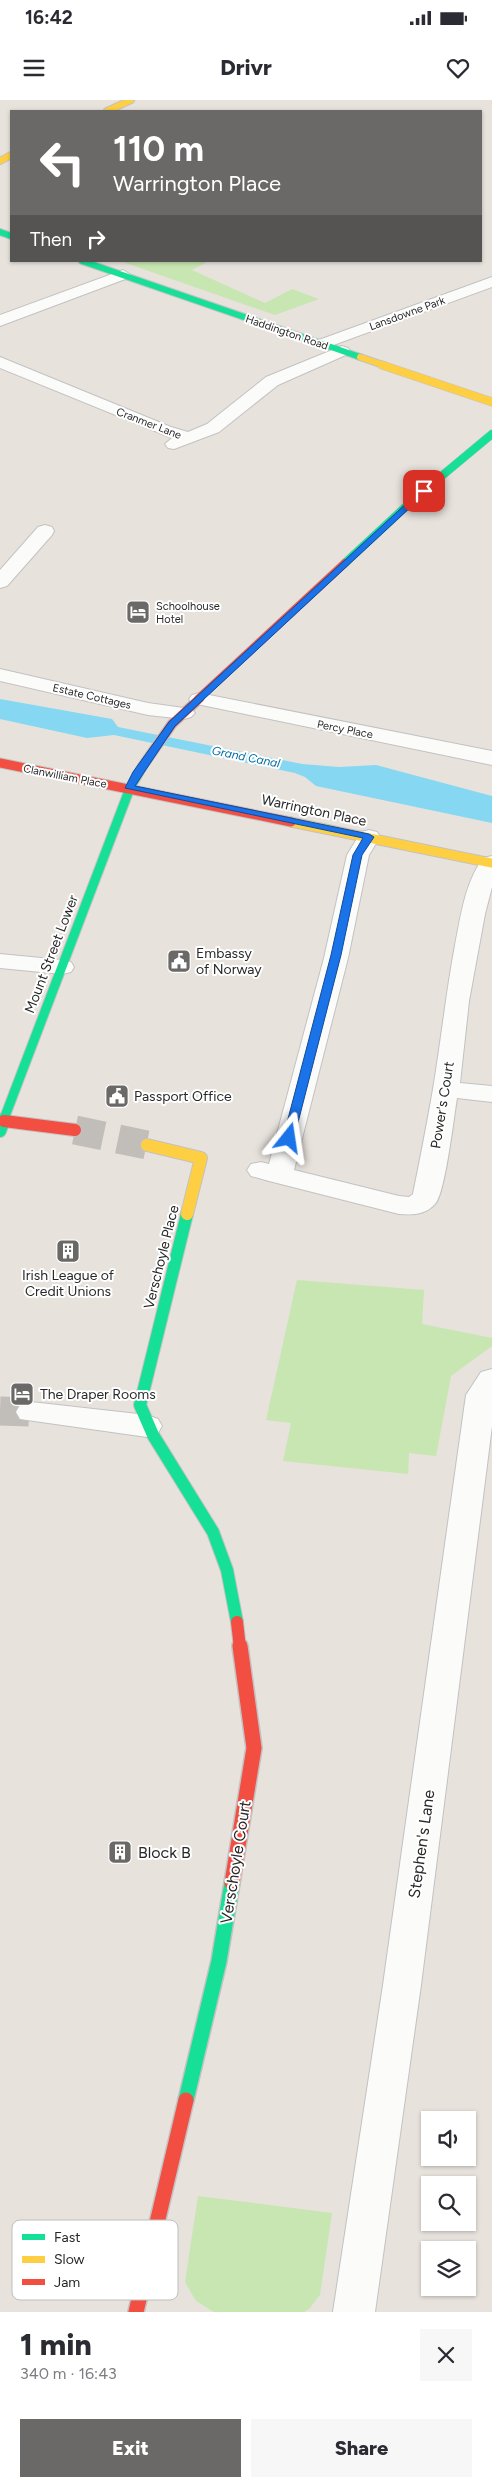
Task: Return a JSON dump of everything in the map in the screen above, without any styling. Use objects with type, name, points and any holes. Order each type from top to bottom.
[{"type":"main road","points":[[109,110],[131,100]]},
{"type":"main road","name":"Haddington Road","points":[[85,262],[492,402]]},
{"type":"main road","name":"Mount Street Lower","points":[[2,1126],[130,788],[148,758],[185,712],[414,499],[492,434]]},
{"type":"main road","name":"Clanwilliam Place","points":[[0,763],[130,788]]},
{"type":"main road","name":"Warrington Place","points":[[130,788],[492,863]]},
{"type":"main road","points":[[2,1126],[75,1130]]},
{"type":"main road","name":"Verschoyle Place","points":[[145,1422],[140,1405],[201,1158],[147,1145]]},
{"type":"main road","name":"Verschoyle Court","points":[[145,1422],[208,1521],[222,1554],[233,1592],[254,1748],[219,1961],[158,2220]]},
{"type":"street","points":[[0,322],[123,275]]},
{"type":"street","name":"Lansdowne Park","points":[[322,344],[492,282]]},
{"type":"street","name":"Cranmer Lane","points":[[0,362],[165,431],[191,438],[213,428],[272,381],[342,351]]},
{"type":"street","points":[[172,444],[191,438]]},
{"type":"street","points":[[0,582],[45,531]]},
{"type":"street","name":"Estate Cottages","points":[[0,675],[148,709],[185,712]]},
{"type":"street","name":"Percy Place","points":[[185,712],[492,758]]},
{"type":"street","name":"Power's Court","points":[[369,837],[358,855],[336,955],[270,1172],[399,1205],[415,1206],[426,1198],[446,1089],[457,1001],[473,914],[482,881],[492,863]]},
{"type":"street","points":[[0,961],[62,967]]},
{"type":"street","points":[[446,1089],[492,1094]]},
{"type":"street","name":"Stephen's Lane","points":[[354,2312],[403,1975],[481,1395],[492,1379]]},
{"type":"street","points":[[31,1412],[145,1422]]},
{"type":"green space","points":[[123,262],[207,262],[192,270],[265,303],[292,289],[319,299],[275,315]]},
{"type":"green space","points":[[297,1280],[424,1290],[422,1324],[492,1338],[492,1346],[451,1376],[436,1456],[409,1453],[408,1474],[283,1461],[291,1423],[266,1420]]},
{"type":"green space","points":[[198,2196],[332,2213],[320,2295],[309,2309],[304,2312],[214,2312],[196,2301],[185,2282]]},
{"type":"water","name":"Grand Canal","points":[[0,699],[112,719],[118,727],[302,764],[339,767],[376,765],[492,796],[492,823],[316,786],[305,777],[295,773],[114,735],[87,738],[0,719]]},
{"type":"tunnel","points":[[75,1130],[147,1145]]},
{"type":"tunnel","points":[[0,1411],[31,1412]]},
{"type":"traffic: fast","points":[[0,232],[10,236]]},
{"type":"traffic: fast","points":[[85,262],[360,357]]},
{"type":"traffic: fast","points":[[345,563],[414,499],[492,434]]},
{"type":"traffic: fast","points":[[0,1131],[130,788],[142,767]]},
{"type":"traffic: fast","points":[[187,1214],[140,1405],[153,1435],[199,1506],[219,1544],[227,1570],[237,1622]]},
{"type":"traffic: fast","points":[[186,2100],[219,1961],[232,1883]]},
{"type":"traffic: slow","points":[[109,110],[131,100]]},
{"type":"traffic: slow","points":[[0,161],[10,156]]},
{"type":"traffic: slow","points":[[360,357],[492,402]]},
{"type":"traffic: slow","points":[[291,822],[492,863]]},
{"type":"traffic: slow","points":[[147,1145],[201,1158],[187,1214]]},
{"type":"traffic: jam","points":[[142,767],[172,724],[345,563]]},
{"type":"traffic: jam","points":[[0,763],[291,822]]},
{"type":"traffic: jam","points":[[4,1121],[75,1130]]},
{"type":"traffic: jam","points":[[232,1883],[254,1748],[237,1622]]},
{"type":"traffic: jam","points":[[158,2220],[186,2100]]},
{"type":"traffic: jam","points":[[136,2312],[139,2300]]},
{"type":"place","name":"Schoolhouse Hotel","points":[[138,612]]},
{"type":"place","name":"Embassy of Norway","points":[[179,961]]},
{"type":"place","name":"Passport Office","points":[[117,1096]]},
{"type":"place","name":"Irish League of Credit Unions","points":[[68,1251]]},
{"type":"place","name":"The Draper Rooms","points":[[22,1394]]},
{"type":"place","name":"Block B","points":[[120,1852]]},
{"type":"route","points":[[289,1138],[336,955],[358,855],[369,837],[130,788],[138,772],[172,724],[424,491]]}]
